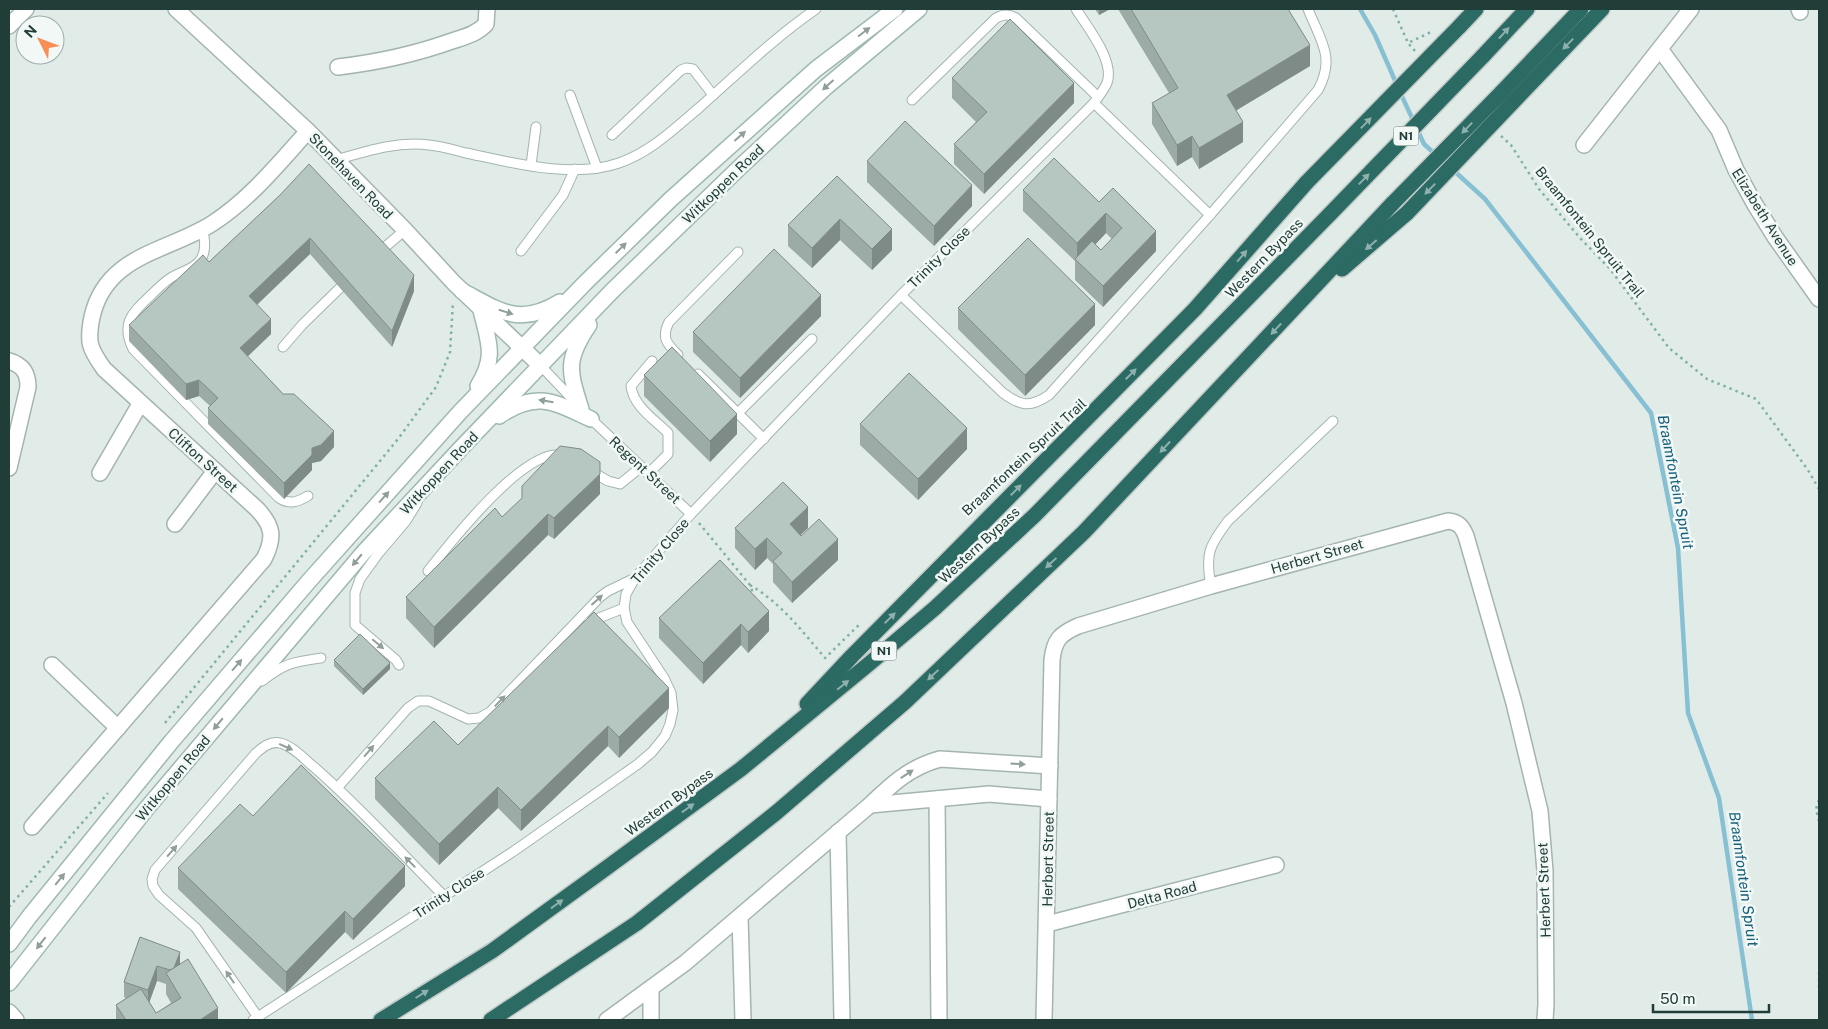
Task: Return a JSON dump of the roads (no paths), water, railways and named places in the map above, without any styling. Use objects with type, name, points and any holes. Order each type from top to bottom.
[{"type":"highway","points":[[772,742],[852,656],[1195,309],[1307,182],[1476,9]]},
{"type":"highway","name":"Western Bypass","points":[[381,1020],[492,950],[733,774],[935,608],[1028,522],[1330,214],[1527,9]]},
{"type":"highway","points":[[1300,303],[1359,256],[1407,213],[1581,9]]},
{"type":"highway","points":[[490,1020],[637,922],[778,812],[905,702],[1084,532],[1393,203],[1602,9]]},
{"type":"street","points":[[9,26],[26,9]]},
{"type":"street","name":"Stonehaven Road","points":[[176,9],[192,14],[405,230],[458,287],[541,366]]},
{"type":"street","points":[[338,67],[378,62],[416,54],[476,33],[486,24],[486,9]]},
{"type":"street","name":"Witkoppen Road","points":[[9,944],[177,735],[291,602],[460,412],[586,282],[671,199],[816,70],[895,9]]},
{"type":"street","name":"Witkoppen Road","points":[[9,983],[147,808],[363,553],[462,447],[612,291],[763,145],[826,87],[919,9]]},
{"type":"street","points":[[1584,145],[1691,9]]},
{"type":"street","name":"Elizabeth Avenue","points":[[1660,49],[1719,130],[1736,170],[1754,203],[1819,299]]},
{"type":"street","name":"Clifton Street","points":[[32,827],[264,559],[271,546],[272,534],[266,519],[113,380],[96,358],[89,342],[94,309],[101,293],[112,278],[129,263],[150,252],[188,237],[233,209],[258,186],[308,131]]},
{"type":"street","points":[[458,287],[498,309],[529,316],[549,308],[586,282]]},
{"type":"street","points":[[586,414],[571,372],[573,353],[581,337],[612,291]]},
{"type":"street","points":[[460,412],[482,380],[489,363],[490,346],[481,310]]},
{"type":"street","points":[[9,361],[23,368],[28,377],[28,387],[9,468]]},
{"type":"street","points":[[462,447],[506,411],[530,401],[542,400],[551,402],[586,414]]},
{"type":"street","points":[[100,473],[140,404]]},
{"type":"street","points":[[175,524],[215,471]]},
{"type":"street","name":"Herbert Street","points":[[1044,1020],[1052,660],[1056,642],[1069,630],[1078,626],[1211,586],[1439,522],[1457,522],[1463,528],[1514,703],[1540,812],[1545,871],[1545,1020]]},
{"type":"street","points":[[52,666],[118,728]]},
{"type":"street","points":[[607,1020],[651,990],[740,918],[893,783],[908,772],[924,763],[940,759],[1050,766]]},
{"type":"street","points":[[870,805],[989,794],[1049,799]]},
{"type":"street","points":[[937,799],[939,1020]]},
{"type":"street","points":[[838,832],[842,1020]]},
{"type":"street","name":"Delta Road","points":[[1047,924],[1276,865]]},
{"type":"street","points":[[9,934],[29,917]]},
{"type":"street","points":[[740,918],[743,1020]]},
{"type":"street","points":[[650,1020],[651,990]]},
{"type":"street","points":[[9,1012],[16,1020]]},
{"type":"lane","points":[[336,160],[385,147],[406,144],[430,145],[531,166],[575,169],[596,168],[620,163],[643,152],[665,137],[781,36],[816,9]]},
{"type":"lane","name":"Trinity Close","points":[[255,1019],[514,851],[638,764],[665,736],[673,710],[671,692],[659,670],[627,622],[624,608],[626,594],[634,578],[691,514],[901,294],[1096,100],[1106,85],[1109,74],[1107,63],[1076,9]]},
{"type":"lane","points":[[901,294],[1003,393],[1023,404],[1032,404],[1049,395],[1210,215],[1318,90],[1325,77],[1327,63],[1325,49],[1308,9]]},
{"type":"lane","points":[[912,100],[996,18],[1004,14],[1010,15],[1016,18],[1210,215]]},
{"type":"lane","points":[[612,135],[681,70],[686,68],[693,69],[713,95]]},
{"type":"lane","points":[[570,95],[596,168]]},
{"type":"lane","points":[[531,166],[536,127]]},
{"type":"lane","points":[[521,251],[563,195],[575,169]]},
{"type":"lane","points":[[203,229],[205,250],[201,259],[195,266],[167,281],[136,309],[129,318],[128,338],[133,349],[279,498],[293,504],[308,496]]},
{"type":"lane","points":[[372,259],[405,230]]},
{"type":"lane","points":[[738,252],[669,322],[665,330],[666,341],[764,439]]},
{"type":"lane","points":[[283,347],[302,324],[352,277]]},
{"type":"lane","points":[[738,413],[812,339]]},
{"type":"lane","points":[[648,474],[668,454],[668,433],[642,408],[632,394],[631,386],[652,361]]},
{"type":"lane","name":"Regent Street","points":[[541,366],[586,414],[691,514]]},
{"type":"lane","points":[[1211,586],[1208,556],[1212,544],[1224,526],[1332,421]]},
{"type":"lane","points":[[428,571],[474,517],[508,482],[528,466],[543,458],[560,454],[616,484],[623,482],[641,467]]},
{"type":"lane","points":[[399,665],[396,660],[355,625],[355,593],[360,579],[368,567],[406,522],[425,488]]},
{"type":"lane","points":[[337,788],[408,708],[418,701],[429,701],[468,719],[479,718],[490,712],[600,597],[634,578]]},
{"type":"lane","points":[[566,632],[624,608]]},
{"type":"lane","points":[[236,703],[276,669],[298,661],[321,658]]},
{"type":"lane","points":[[255,1019],[196,928],[159,895],[153,886],[152,879],[155,870],[256,753],[265,746],[274,743],[282,744],[292,749],[337,788],[444,896]]},
{"type":"waterway","name":"Braamfontein Spruit","points":[[1360,9],[1375,35],[1397,85]]},
{"type":"waterway","name":"Braamfontein Spruit","points":[[1400,92],[1424,144],[1437,156]]},
{"type":"waterway","name":"Braamfontein Spruit","points":[[1452,169],[1485,199],[1651,413],[1678,548],[1688,713],[1719,798],[1752,1020]]}]
